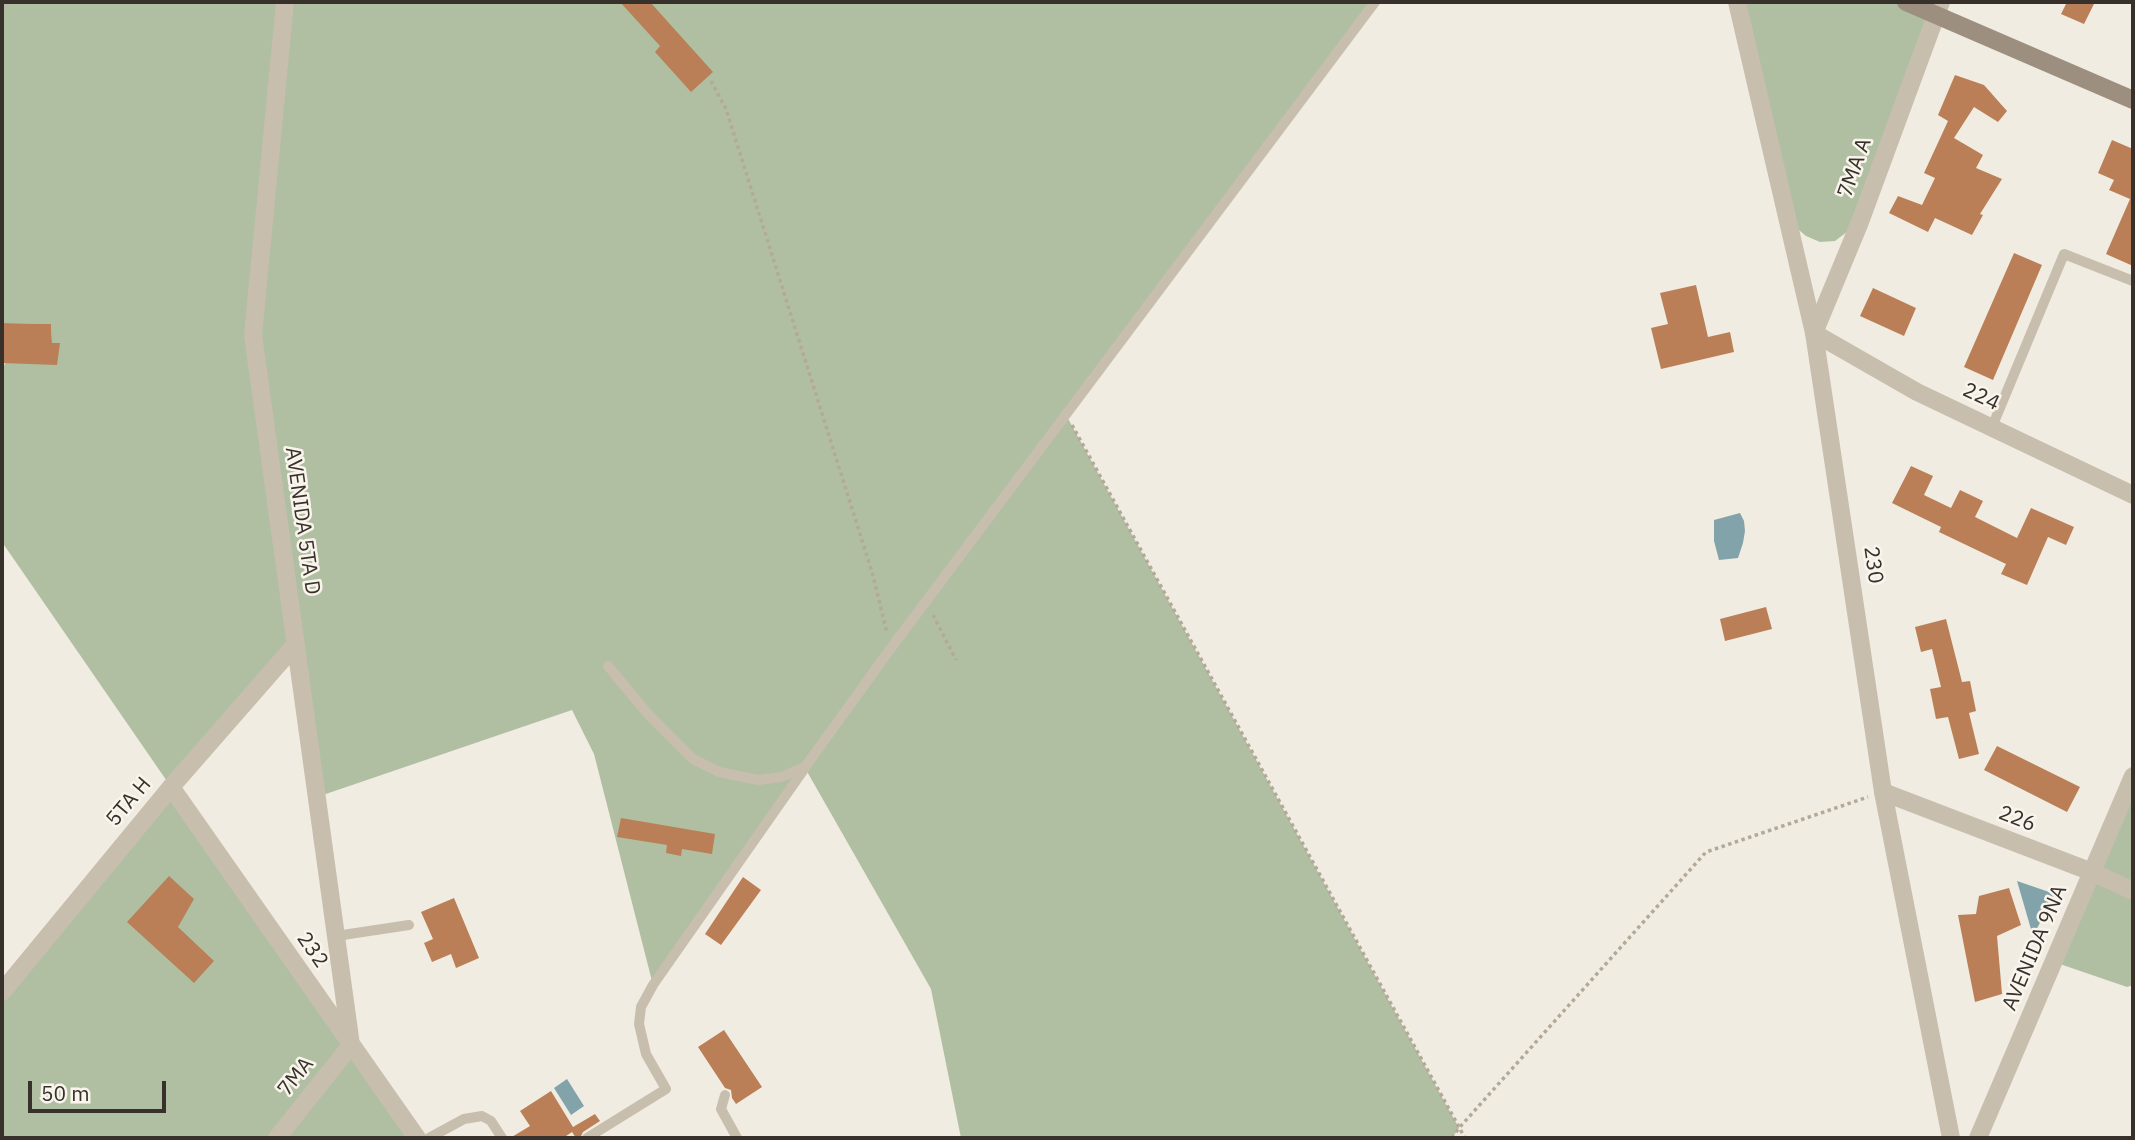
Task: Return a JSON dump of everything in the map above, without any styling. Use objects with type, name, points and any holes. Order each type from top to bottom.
[{"type":"main road","points":[[1906,2],[1938,9],[2133,100]]},
{"type":"street","name":"AVENIDA 5TA D","points":[[285,2],[253,335],[351,1045]]},
{"type":"street","name":"230","points":[[1737,2],[1814,333],[1883,792],[1951,1138]]},
{"type":"street","name":"7MA A","points":[[1814,333],[1860,222],[1938,9]]},
{"type":"street","name":"224","points":[[1814,333],[1917,392],[2133,495]]},
{"type":"street","name":"5TA H","points":[[2,992],[171,787],[296,644]]},
{"type":"street","name":"AVENIDA 9NA","points":[[1978,1138],[2133,776]]},
{"type":"street","name":"232","points":[[171,787],[417,1138]]},
{"type":"street","name":"226","points":[[1883,792],[2133,891]]},
{"type":"street","name":"7MA","points":[[276,1138],[351,1045]]},
{"type":"lane","points":[[587,1138],[666,1089],[646,1054],[639,1024],[641,1007],[653,985],[891,648],[1375,2]]},
{"type":"lane","points":[[1992,428],[2064,254],[2133,281]]},
{"type":"lane","points":[[608,666],[647,713],[693,759],[719,772],[758,780],[781,777],[805,767]]},
{"type":"lane","points":[[336,936],[409,925]]},
{"type":"lane","points":[[724,1095],[720,1109],[737,1138]]},
{"type":"lane","points":[[429,1138],[464,1119],[482,1116],[491,1121],[502,1138]]},
{"type":"path","points":[[711,81],[726,109],[872,572],[891,648]]},
{"type":"path","points":[[1066,414],[1465,1138]]},
{"type":"path","points":[[926,602],[956,660]]},
{"type":"path","points":[[1452,1138],[1706,852],[1883,792]]},
{"type":"green space","points":[[2,2],[1375,2],[1066,415],[1459,1128],[1452,1138],[961,1138],[931,989],[805,768],[653,985],[594,754],[572,710],[317,797],[296,645],[171,787],[2,542],[2,372],[5,363],[52,343],[51,324],[2,323]]},
{"type":"green space","points":[[1737,2],[1906,2],[1935,16],[1860,222],[1835,241],[1820,242],[1806,236],[1787,220]]},
{"type":"green space","points":[[2133,776],[2133,985],[2127,987],[2054,962]]},
{"type":"green space","points":[[171,787],[417,1138],[2,1138],[2,992]]},
{"type":"water","points":[[1740,513],[1745,531],[1738,558],[1719,560],[1714,541],[1714,520]]},
{"type":"water","points":[[2017,881],[2055,894],[2033,936]]},
{"type":"water","points":[[567,1079],[584,1106],[571,1115],[554,1088]]},
{"type":"building","points":[[620,2],[650,2],[713,72],[691,92],[655,52],[660,46]]},
{"type":"building","points":[[2067,2],[2095,2],[2084,24],[2061,14]]},
{"type":"building","points":[[1955,75],[1984,85],[2007,111],[1998,122],[1974,107],[1954,138],[1983,155],[1976,168],[2002,179],[1980,214],[1983,215],[1972,235],[1935,218],[1928,232],[1889,213],[1898,196],[1922,205],[1935,178],[1924,173],[1948,121],[1938,115]]},
{"type":"building","points":[[2112,140],[2133,149],[2133,266],[2106,254],[2130,199],[2109,190],[2114,180],[2098,173]]},
{"type":"building","points":[[2014,253],[2042,265],[1993,380],[1964,367]]},
{"type":"building","points":[[1696,285],[1708,337],[1730,332],[1734,352],[1661,369],[1651,328],[1668,324],[1660,293]]},
{"type":"building","points":[[1873,288],[1916,308],[1904,336],[1860,316]]},
{"type":"building","points":[[2,323],[51,324],[52,343],[60,343],[57,365],[2,363]]},
{"type":"building","points":[[1911,466],[1933,476],[1924,495],[1951,508],[1960,490],[1983,501],[1975,517],[2017,538],[2031,508],[2074,527],[2066,545],[2048,537],[2027,585],[2001,574],[2006,564],[1939,532],[1941,527],[1892,503]]},
{"type":"building","points":[[1766,607],[1772,629],[1725,641],[1720,619]]},
{"type":"building","points":[[1946,619],[1962,682],[1970,681],[1976,711],[1969,713],[1979,754],[1959,759],[1948,717],[1936,719],[1930,689],[1941,687],[1932,649],[1921,652],[1915,627]]},
{"type":"building","points":[[1997,746],[2080,787],[2067,812],[1984,770]]},
{"type":"building","points":[[621,818],[715,834],[712,854],[682,849],[681,856],[666,853],[667,845],[617,837]]},
{"type":"building","points":[[169,876],[194,899],[178,927],[214,961],[194,983],[127,922]]},
{"type":"building","points":[[743,877],[761,890],[721,945],[705,934]]},
{"type":"building","points":[[2009,888],[2021,925],[1997,936],[2002,994],[1975,1002],[1958,915],[1976,914],[1979,896]]},
{"type":"building","points":[[454,898],[479,958],[456,968],[451,954],[432,962],[424,943],[433,939],[421,912]]},
{"type":"building","points":[[724,1030],[762,1087],[736,1104],[731,1090],[725,1088],[698,1047]]},
{"type":"building","points":[[551,1091],[573,1127],[595,1114],[600,1121],[583,1132],[580,1138],[576,1138],[572,1132],[563,1138],[510,1138],[530,1126],[520,1111]]}]
